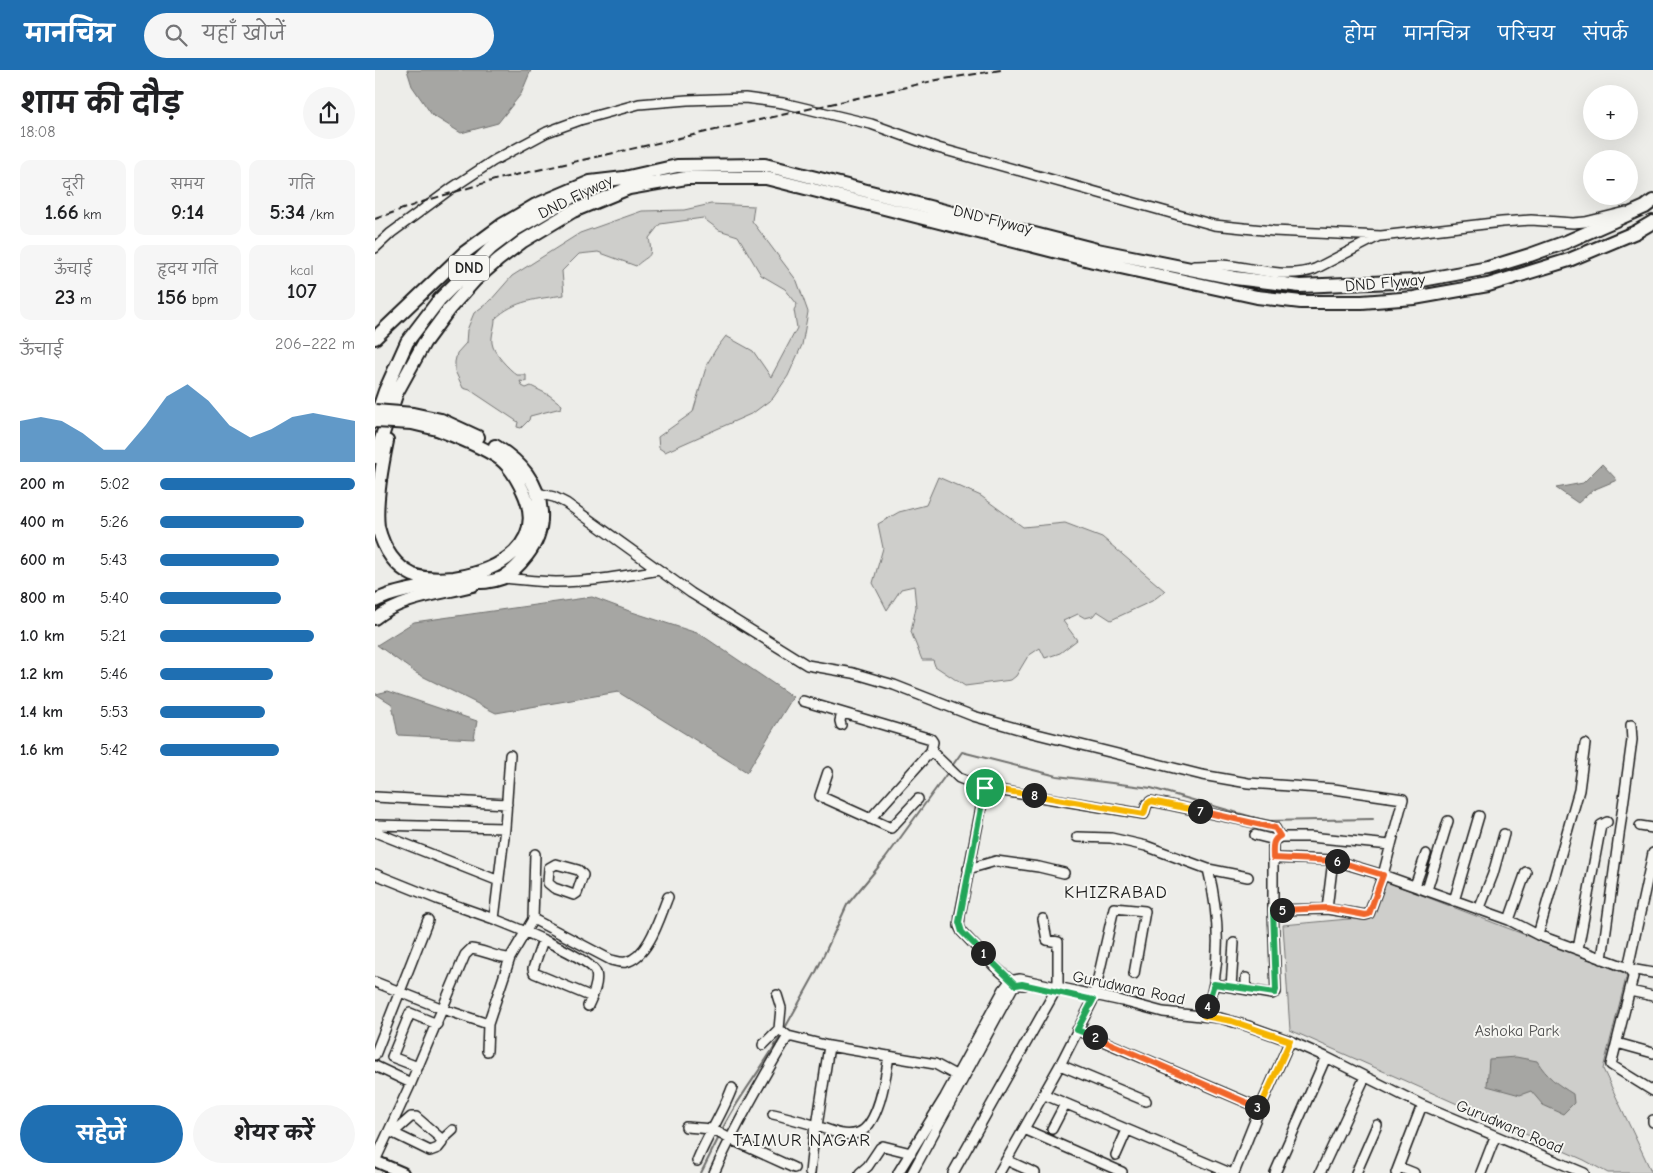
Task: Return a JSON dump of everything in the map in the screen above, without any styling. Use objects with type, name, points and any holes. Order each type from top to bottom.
[{"type":"highway","name":"DND Flyway","points":[[624,178],[677,166],[765,165],[1097,250],[1235,278],[1300,286],[1417,281],[1488,268],[1587,234],[1653,201]]},
{"type":"highway","points":[[375,338],[464,253],[502,225],[536,205],[590,182],[624,178]]},
{"type":"highway","name":"DND","points":[[375,421],[385,391],[407,342],[439,300],[468,269],[515,229],[576,194],[624,178]]},
{"type":"highway","name":"DND Flyway","points":[[397,392],[424,343],[449,309],[475,280],[523,241],[573,211],[629,188],[686,178],[766,178],[1093,261],[1257,297],[1301,302],[1362,302],[1414,298],[1488,285],[1569,260],[1636,232],[1653,222]]},
{"type":"highway","points":[[375,421],[412,423],[439,425],[497,456],[515,474],[526,497],[530,517],[526,535],[515,551],[490,569],[470,575],[436,579],[422,578],[397,564],[385,545],[377,526],[376,509],[386,448],[397,392]]},
{"type":"highway","points":[[375,457],[397,392]]},
{"type":"highway","points":[[375,411],[413,414],[483,440],[510,456],[529,475],[541,503],[541,518],[537,539],[522,562],[513,571],[501,578],[484,583],[465,582],[424,587],[376,600]]},
{"type":"highway","points":[[375,485],[386,448]]},
{"type":"main road","points":[[375,619],[387,610],[410,600],[484,583]]},
{"type":"main road","points":[[375,1161],[403,1173]]},
{"type":"street","points":[[375,248],[391,233],[452,188],[493,161],[547,132],[580,120],[639,104],[745,98],[783,103],[871,124],[938,148],[1214,225],[1381,236],[1531,220],[1585,222],[1619,212],[1636,211]]},
{"type":"street","points":[[1181,266],[1222,265],[1258,271],[1292,274],[1304,273],[1381,236]]},
{"type":"street","points":[[537,493],[554,497],[566,503],[707,603],[807,666],[853,673],[893,685],[973,716],[1033,734],[1202,775],[1248,783],[1334,790],[1403,799],[1383,875],[1369,914],[1365,915],[1327,908],[1273,910]]},
{"type":"street","points":[[501,578],[553,582],[573,581],[617,577],[659,570]]},
{"type":"street","points":[[803,700],[931,739],[933,742],[931,751],[870,819]]},
{"type":"street","points":[[841,725],[842,713]]},
{"type":"street","points":[[1603,959],[1632,740],[1631,725]]},
{"type":"street","points":[[1538,935],[1579,790],[1585,744]]},
{"type":"street","points":[[931,751],[951,772],[963,780],[985,788],[1144,814],[1147,804],[1151,801],[1275,828],[1278,838],[1273,858],[1276,992],[1273,994],[1214,984]]},
{"type":"street","points":[[495,919],[505,828],[510,756]]},
{"type":"street","points":[[828,772],[820,796],[891,828],[918,799]]},
{"type":"street","points":[[898,1173],[961,1077],[1013,988],[1014,983],[994,966],[961,930],[960,915],[985,788]]},
{"type":"street","points":[[375,797],[507,804]]},
{"type":"street","points":[[1454,901],[1479,816]]},
{"type":"street","points":[[1427,890],[1448,821]]},
{"type":"street","points":[[1578,949],[1601,825],[1607,822]]},
{"type":"street","points":[[375,825],[505,828]]},
{"type":"street","points":[[1640,826],[1653,828]]},
{"type":"street","points":[[375,832],[499,881]]},
{"type":"street","points":[[1479,910],[1493,874],[1504,834]]},
{"type":"street","points":[[1255,835],[1278,838],[1310,837],[1391,844]]},
{"type":"street","points":[[1077,837],[1111,838],[1146,846],[1208,869],[1248,878]]},
{"type":"street","points":[[1653,853],[1629,969],[1633,976],[1611,1065],[1653,1091]]},
{"type":"street","points":[[1415,886],[1426,854]]},
{"type":"street","points":[[487,1051],[488,1024],[510,958],[533,919],[535,858],[549,868]]},
{"type":"street","points":[[1273,858],[1333,860],[1383,875],[1509,920],[1538,935],[1629,969],[1653,973]]},
{"type":"street","points":[[1327,908],[1333,860]]},
{"type":"street","points":[[968,869],[996,861],[1039,867],[1064,873]]},
{"type":"street","points":[[1204,1016],[1214,984],[1217,936],[1215,904],[1208,869]]},
{"type":"street","points":[[1509,920],[1526,872]]},
{"type":"street","points":[[375,874],[437,900],[495,919],[543,940],[582,960],[596,971],[597,978],[590,1002],[534,973],[533,969],[543,940]]},
{"type":"street","points":[[533,919],[611,960],[620,963],[628,962],[640,954],[647,945],[668,897]]},
{"type":"street","points":[[999,1173],[1060,1065],[1094,998],[1114,908],[1145,911],[1134,974]]},
{"type":"street","points":[[375,1055],[428,920]]},
{"type":"street","points":[[953,1173],[1057,989],[1058,942],[1047,940],[1043,920]]},
{"type":"street","points":[[1231,986],[1235,943]]},
{"type":"street","points":[[375,1161],[391,1132],[468,951],[477,949],[510,958]]},
{"type":"street","points":[[1246,978],[1246,988]]},
{"type":"street","name":"Gurudwara Road","points":[[1014,983],[1029,980],[1155,1014],[1163,1012],[1232,1021],[1290,1041],[1422,1105],[1584,1173]]},
{"type":"street","points":[[375,982],[443,1009],[488,1024]]},
{"type":"street","points":[[1630,991],[1653,996]]},
{"type":"street","points":[[697,1161],[721,1134],[784,1032],[777,994]]},
{"type":"street","points":[[418,1067],[392,1057],[410,1013],[437,1024]]},
{"type":"street","points":[[1077,1030],[1260,1108]]},
{"type":"street","points":[[763,1045],[784,1032],[829,1046],[935,1064],[961,1077]]},
{"type":"street","points":[[1234,1173],[1290,1041]]},
{"type":"street","points":[[1617,1043],[1653,1053]]},
{"type":"street","points":[[810,1173],[829,1046]]},
{"type":"street","points":[[773,1114],[832,1132],[858,1133],[863,1130],[875,1113],[883,1094],[889,1056]]},
{"type":"street","points":[[1275,1173],[1326,1057]]},
{"type":"street","points":[[1060,1065],[1145,1101]]},
{"type":"street","points":[[375,1066],[411,1083]]},
{"type":"street","points":[[912,1173],[961,1077]]},
{"type":"street","points":[[1320,1173],[1365,1077]]},
{"type":"street","points":[[714,1173],[727,1101],[732,1088]]},
{"type":"street","points":[[1043,1094],[1229,1173]]},
{"type":"street","points":[[1052,1129],[1065,1104]]},
{"type":"street","points":[[1414,1173],[1398,1170],[1422,1105]]},
{"type":"street","points":[[391,1132],[413,1116],[422,1121],[441,1141]]},
{"type":"street","points":[[1357,1173],[1377,1125]]},
{"type":"street","points":[[686,1128],[721,1134],[794,1168]]},
{"type":"street","points":[[1024,1129],[1122,1172]]},
{"type":"street","points":[[391,1132],[430,1151],[439,1148],[441,1141],[453,1130]]},
{"type":"street","points":[[1116,1154],[1127,1130]]},
{"type":"street","points":[[1481,1173],[1495,1137]]},
{"type":"street","points":[[860,1173],[868,1166],[883,1146],[890,1146],[911,1153]]},
{"type":"street","points":[[1006,1160],[1035,1173]]},
{"type":"green space","points":[[711,204],[754,206],[752,221],[797,281],[808,312],[802,345],[788,376],[773,398],[753,413],[665,452],[659,448],[658,437],[693,412],[707,364],[726,336],[753,351],[771,377],[797,328],[794,310],[797,304],[785,289],[761,275],[738,236],[719,230],[703,218],[660,224],[649,238],[651,250],[649,255],[636,266],[598,252],[579,254],[562,271],[564,295],[518,304],[495,319],[492,343],[498,356],[517,375],[526,375],[526,382],[520,381],[522,386],[526,388],[531,386],[549,395],[562,405],[561,408],[530,416],[529,420],[521,428],[517,427],[518,422],[470,390],[463,388],[455,371],[455,362],[457,353],[466,343],[467,330],[474,313],[490,301],[512,276],[580,233],[642,211],[684,210]]},
{"type":"green space","points":[[938,477],[981,496],[1023,527],[1065,523],[1102,537],[1165,591],[1152,601],[1111,620],[1097,611],[1093,616],[1085,618],[1078,614],[1063,621],[1077,640],[1060,653],[1045,658],[1040,648],[1028,656],[1016,676],[1011,680],[965,686],[935,666],[933,660],[922,660],[911,632],[916,607],[914,586],[901,589],[887,610],[873,583],[883,548],[878,524],[899,512],[926,505]]},
{"type":"green space","name":"Ashoka Park","points":[[1385,881],[1627,974],[1603,1069],[1652,1173],[1608,1173],[1584,1160],[1290,1030],[1283,925],[1370,917]]},
{"type":"shaded area","points":[[407,70],[531,70],[521,94],[498,123],[461,133],[432,115],[412,86]]},
{"type":"shaded area","points":[[1602,464],[1617,480],[1593,490],[1578,503],[1556,488],[1583,483]]},
{"type":"shaded area","points":[[592,597],[700,634],[793,697],[747,772],[618,692],[496,713],[416,673],[377,645],[414,622]]},
{"type":"shaded area","points":[[388,691],[477,721],[474,739],[398,735],[392,704],[376,694]]},
{"type":"shaded area","points":[[1516,1057],[1537,1061],[1553,1080],[1573,1094],[1574,1103],[1563,1114],[1543,1105],[1531,1091],[1520,1095],[1487,1086],[1489,1059]]},
{"type":"waterway","points":[[952,766],[962,752],[1057,776],[1151,788],[1266,821],[1373,819]]},
{"type":"waterway","points":[[785,1028],[816,972],[847,905],[885,859],[948,772]]},
{"type":"waterway","points":[[722,1130],[735,1106],[781,1035]]},
{"type":"waterway","points":[[701,1173],[719,1137]]},
{"type":"railway","points":[[375,219],[428,200],[498,179],[937,80],[1001,70]]},
{"type":"district","name":"KHIZRABAD","points":[[1116,892]]},
{"type":"district","name":"TAIMUR NAGAR","points":[[802,1140]]},
{"type":"route","points":[[985,788],[1144,814],[1147,804],[1151,801],[1270,826],[1275,828],[1280,836],[1273,842],[1273,858],[1333,860],[1383,875],[1370,912],[1367,915],[1327,908],[1273,910],[1275,993],[1214,984],[1204,1016],[1232,1021],[1290,1041],[1260,1108],[1077,1030],[1093,1000],[1022,984],[1016,985],[994,966],[962,932],[959,926],[960,915],[985,788]]}]
